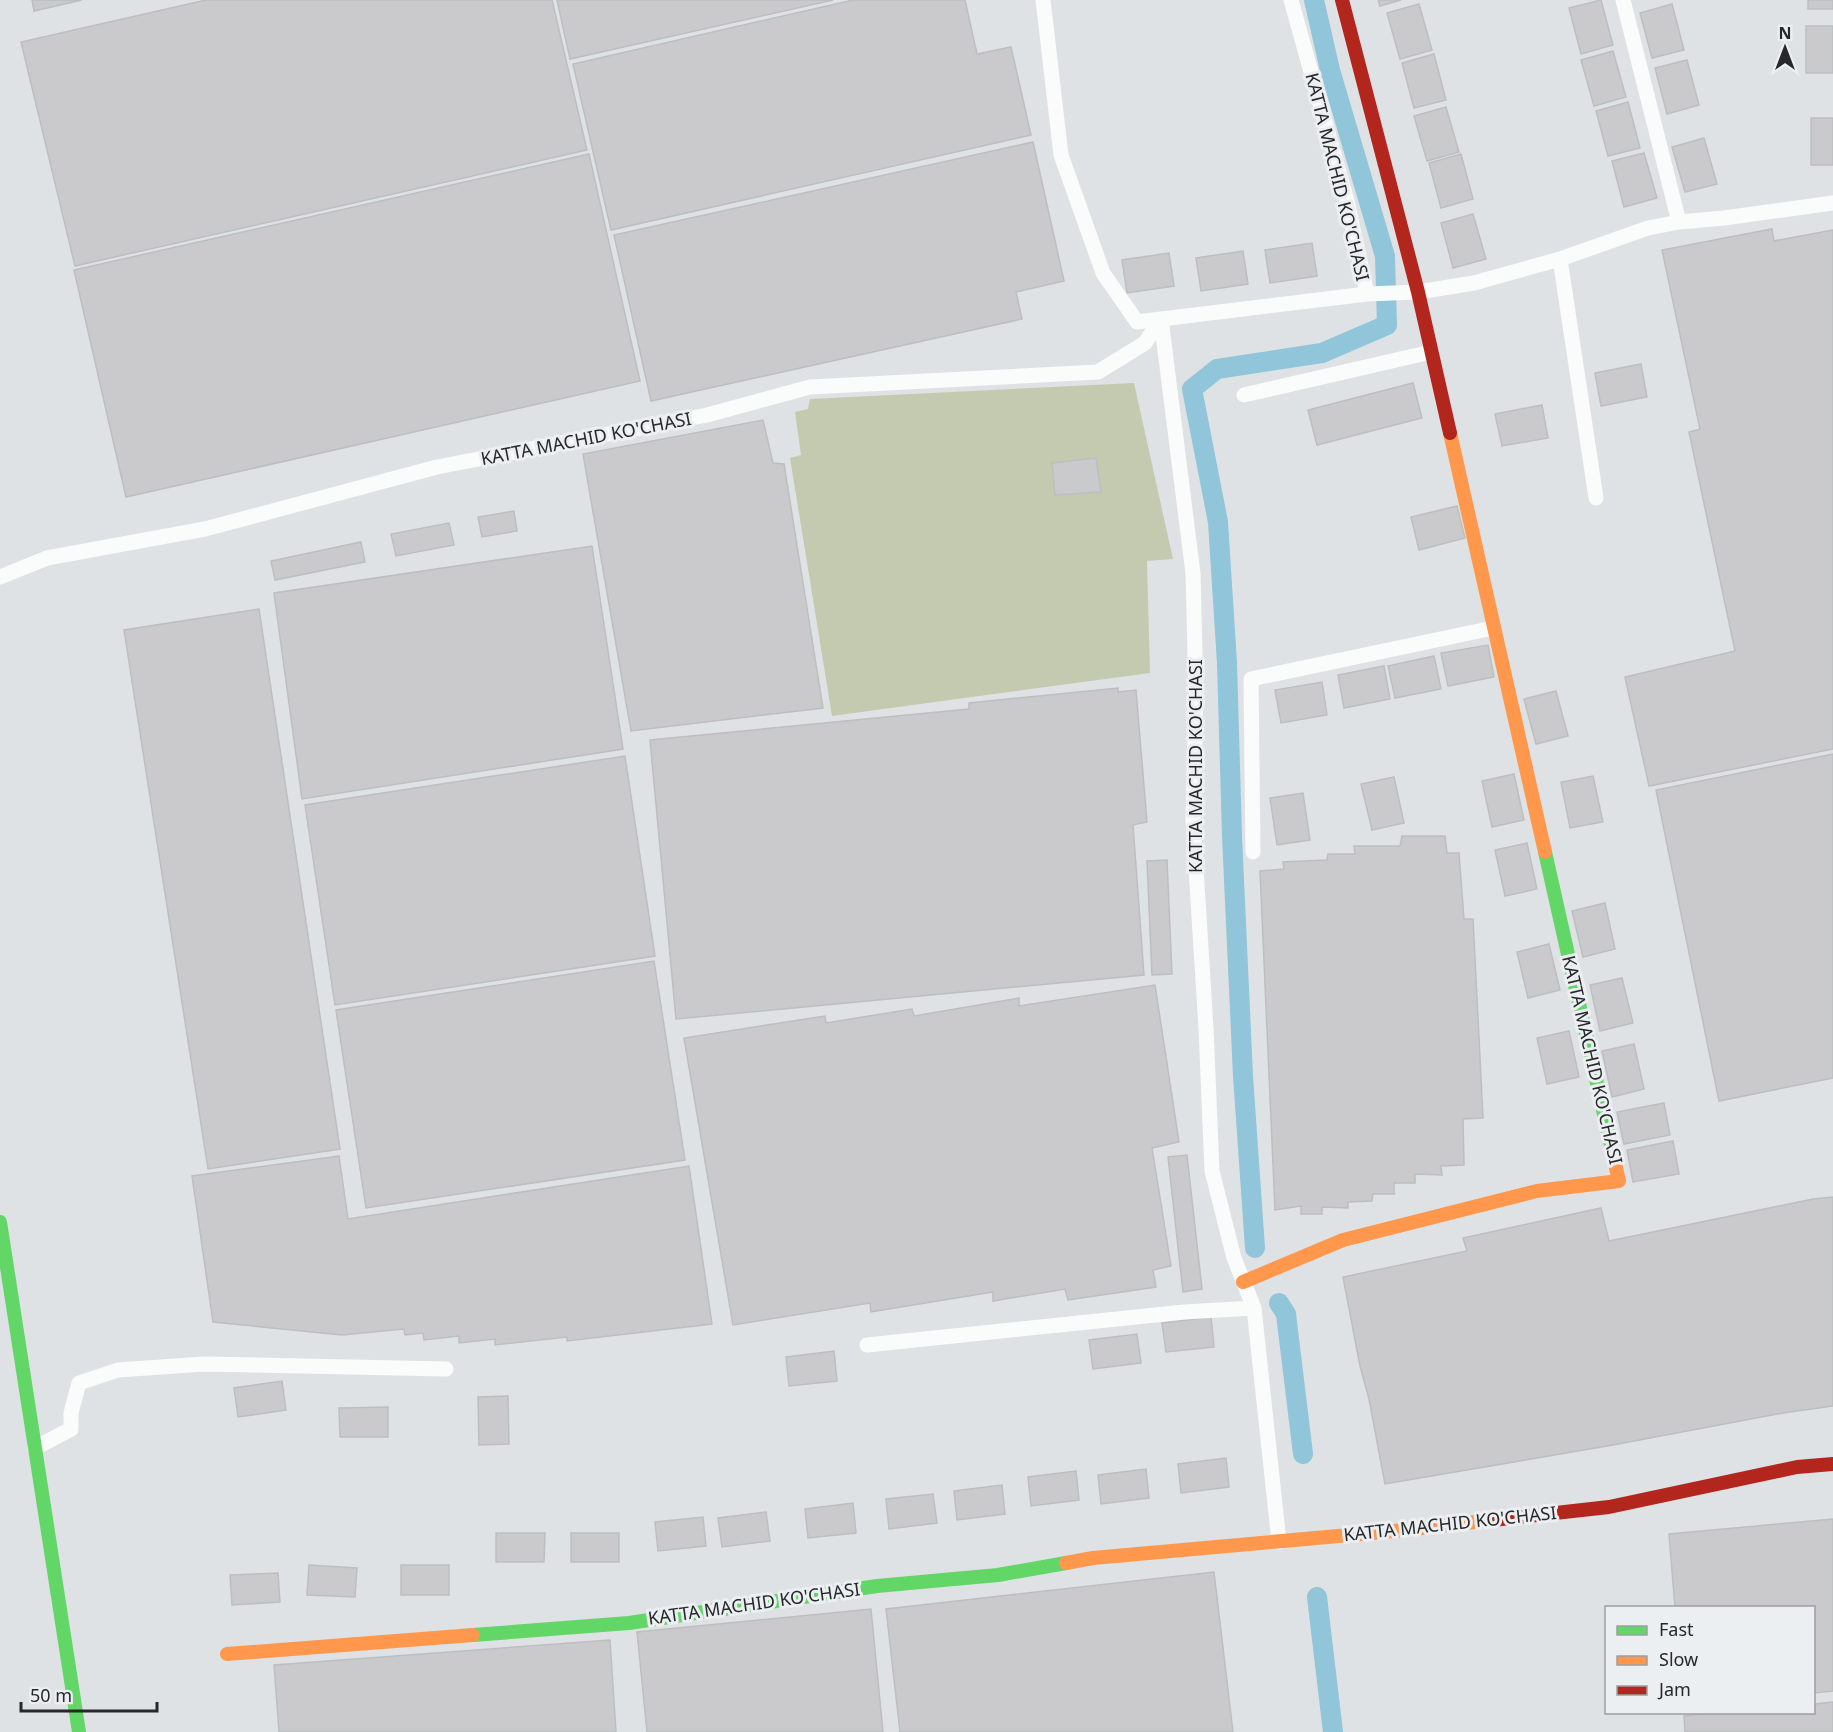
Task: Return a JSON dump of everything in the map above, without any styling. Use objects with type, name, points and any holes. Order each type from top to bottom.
[{"type":"street","name":"KATTA MACHID KO'CHASI","points":[[1042,0],[1061,155],[1103,273],[1137,322],[1367,294],[1347,201],[1291,0]]},
{"type":"street","name":"KATTA MACHID KO'CHASI","points":[[1243,1282],[1343,1240],[1537,1191],[1619,1181],[1418,292],[1342,0]]},
{"type":"street","points":[[1623,0],[1679,222]]},
{"type":"street","points":[[1367,294],[1418,292],[1474,283],[1560,260],[1648,228],[1833,203]]},
{"type":"street","points":[[1560,260],[1596,498]]},
{"type":"street","name":"KATTA MACHID KO'CHASI","points":[[0,577],[47,558],[205,529],[436,467],[707,416],[810,387],[1098,372],[1145,343],[1161,319]]},
{"type":"street","name":"KATTA MACHID KO'CHASI","points":[[1161,319],[1192,573],[1196,694],[1193,820],[1212,1171],[1234,1258],[1254,1308],[1279,1542]]},
{"type":"street","points":[[1244,395],[1431,352]]},
{"type":"street","points":[[1253,852],[1251,679],[1493,628]]},
{"type":"street","points":[[0,1222],[80,1732]]},
{"type":"street","points":[[867,1345],[1184,1312],[1254,1308]]},
{"type":"street","points":[[35,1448],[71,1429],[71,1413],[80,1383],[118,1371],[204,1364],[446,1369]]},
{"type":"street","name":"KATTA MACHID KO'CHASI","points":[[227,1654],[629,1623],[877,1586],[998,1575],[1093,1558],[1405,1530],[1610,1507],[1797,1467],[1833,1464]]},
{"type":"green space","points":[[1134,383],[1173,559],[1147,561],[1150,673],[832,716],[790,458],[801,455],[795,412],[808,409],[810,399]]},
{"type":"building","points":[[32,0],[82,0],[34,11]]},
{"type":"building","points":[[206,0],[552,0],[587,150],[75,266],[21,42]]},
{"type":"building","points":[[557,0],[833,0],[570,59]]},
{"type":"building","points":[[853,0],[965,0],[977,54],[1011,47],[1031,135],[611,230],[573,64]]},
{"type":"building","points":[[1378,0],[1401,0],[1380,6]]},
{"type":"building","points":[[1601,0],[1613,45],[1581,54],[1569,8]]},
{"type":"building","points":[[1808,0],[1833,0],[1833,9],[1808,9]]},
{"type":"building","points":[[1419,4],[1432,50],[1400,59],[1387,13]]},
{"type":"building","points":[[1672,4],[1684,50],[1652,58],[1640,13]]},
{"type":"building","points":[[1806,26],[1833,26],[1833,73],[1806,73]]},
{"type":"building","points":[[1613,51],[1626,97],[1594,106],[1581,60]]},
{"type":"building","points":[[1434,54],[1446,100],[1414,108],[1402,63]]},
{"type":"building","points":[[1687,60],[1699,105],[1667,114],[1655,68]]},
{"type":"building","points":[[1628,102],[1640,148],[1608,156],[1596,111]]},
{"type":"building","points":[[1446,107],[1459,152],[1427,161],[1414,116]]},
{"type":"building","points":[[1811,118],[1833,118],[1833,165],[1811,165]]},
{"type":"building","points":[[1704,138],[1717,184],[1685,192],[1672,147]]},
{"type":"building","points":[[1033,142],[1064,281],[1016,292],[1022,319],[651,401],[614,235]]},
{"type":"building","points":[[1644,153],[1657,198],[1624,207],[1612,161]]},
{"type":"building","points":[[589,154],[640,381],[126,497],[74,270]]},
{"type":"building","points":[[1461,154],[1473,199],[1441,208],[1429,163]]},
{"type":"building","points":[[1473,214],[1486,259],[1453,268],[1441,223]]},
{"type":"building","points":[[1772,229],[1774,241],[1833,230],[1833,749],[1649,786],[1625,677],[1735,651],[1689,432],[1700,429],[1662,250]]},
{"type":"building","points":[[1312,243],[1317,276],[1270,283],[1265,250]]},
{"type":"building","points":[[1243,251],[1248,284],[1201,291],[1196,258]]},
{"type":"building","points":[[1169,253],[1174,286],[1127,293],[1122,260]]},
{"type":"building","points":[[1641,364],[1647,397],[1601,406],[1595,373]]},
{"type":"building","points":[[1413,383],[1422,418],[1317,445],[1308,410]]},
{"type":"building","points":[[1542,405],[1548,438],[1502,446],[1495,414]]},
{"type":"building","points":[[763,420],[773,463],[784,464],[823,708],[631,731],[583,454]]},
{"type":"building","points":[[1096,458],[1101,492],[1055,495],[1052,463]]},
{"type":"building","points":[[1457,506],[1465,538],[1419,550],[1411,517]]},
{"type":"building","points":[[514,511],[517,531],[482,537],[478,517]]},
{"type":"building","points":[[449,523],[454,545],[396,556],[391,534]]},
{"type":"building","points":[[361,542],[365,562],[275,580],[271,561]]},
{"type":"building","points":[[592,546],[623,749],[302,799],[274,593]]},
{"type":"building","points":[[259,609],[340,1149],[208,1169],[124,630]]},
{"type":"building","points":[[1488,645],[1494,677],[1448,686],[1441,653]]},
{"type":"building","points":[[1434,656],[1441,689],[1395,698],[1388,666]]},
{"type":"building","points":[[1384,666],[1390,699],[1344,708],[1338,675]]},
{"type":"building","points":[[1322,682],[1327,715],[1281,723],[1275,690]]},
{"type":"building","points":[[1118,688],[1118,692],[1136,690],[1147,822],[1133,825],[1144,975],[676,1019],[650,740],[969,709],[969,703]]},
{"type":"building","points":[[1556,691],[1568,736],[1536,744],[1524,699]]},
{"type":"building","points":[[1833,754],[1833,1078],[1719,1101],[1656,790]]},
{"type":"building","points":[[625,756],[655,956],[335,1005],[305,805]]},
{"type":"building","points":[[1514,774],[1524,820],[1492,827],[1482,781]]},
{"type":"building","points":[[1593,776],[1603,822],[1570,828],[1561,782]]},
{"type":"building","points":[[1394,777],[1404,823],[1372,830],[1361,784]]},
{"type":"building","points":[[1303,793],[1310,840],[1277,845],[1270,798]]},
{"type":"building","points":[[1402,836],[1445,836],[1447,853],[1459,853],[1464,919],[1473,919],[1483,1118],[1463,1119],[1464,1165],[1441,1166],[1442,1175],[1415,1174],[1415,1183],[1394,1183],[1394,1194],[1373,1194],[1372,1201],[1348,1202],[1348,1208],[1322,1207],[1322,1214],[1301,1214],[1301,1206],[1275,1210],[1260,871],[1284,869],[1283,862],[1327,860],[1328,854],[1355,854],[1354,846],[1400,846]]},
{"type":"building","points":[[1527,843],[1537,889],[1505,896],[1495,850]]},
{"type":"building","points":[[1167,860],[1172,974],[1152,975],[1147,861]]},
{"type":"building","points":[[1605,903],[1615,949],[1583,957],[1572,911]]},
{"type":"building","points":[[1549,944],[1560,990],[1528,998],[1517,952]]},
{"type":"building","points":[[654,961],[685,1160],[366,1208],[336,1010]]},
{"type":"building","points":[[1622,978],[1633,1023],[1600,1031],[1590,985]]},
{"type":"building","points":[[1155,985],[1179,1142],[1152,1148],[1171,1266],[1153,1270],[1156,1287],[1068,1300],[1065,1289],[993,1301],[993,1292],[871,1312],[870,1303],[733,1325],[684,1038],[825,1016],[826,1023],[912,1009],[914,1016],[1019,998],[1019,1006]]},
{"type":"building","points":[[1569,1031],[1579,1077],[1547,1084],[1537,1038]]},
{"type":"building","points":[[1634,1044],[1644,1089],[1612,1097],[1602,1051]]},
{"type":"building","points":[[1664,1103],[1670,1135],[1624,1144],[1617,1112]]},
{"type":"building","points":[[1673,1141],[1679,1174],[1633,1182],[1627,1150]]},
{"type":"building","points":[[1187,1155],[1202,1289],[1183,1292],[1168,1157]]},
{"type":"building","points":[[339,1156],[348,1219],[689,1166],[712,1324],[567,1341],[567,1337],[495,1345],[495,1339],[459,1343],[459,1336],[424,1340],[423,1333],[405,1335],[404,1329],[342,1335],[213,1322],[192,1176]]},
{"type":"building","points":[[1833,1197],[1833,1406],[1385,1484],[1343,1277],[1467,1251],[1463,1238],[1601,1208],[1609,1241],[1813,1199]]},
{"type":"building","points":[[1211,1317],[1214,1347],[1166,1352],[1162,1323]]},
{"type":"building","points":[[1137,1334],[1141,1363],[1093,1369],[1089,1340]]},
{"type":"building","points":[[834,1351],[837,1381],[789,1386],[786,1357]]},
{"type":"building","points":[[282,1381],[286,1410],[238,1417],[234,1388]]},
{"type":"building","points":[[508,1396],[509,1444],[479,1445],[478,1397]]},
{"type":"building","points":[[388,1407],[388,1437],[340,1437],[339,1408]]},
{"type":"building","points":[[1226,1458],[1229,1487],[1181,1493],[1178,1464]]},
{"type":"building","points":[[1146,1469],[1149,1498],[1101,1504],[1098,1475]]},
{"type":"building","points":[[1076,1471],[1079,1500],[1031,1506],[1028,1477]]},
{"type":"building","points":[[1002,1485],[1005,1514],[957,1520],[954,1491]]},
{"type":"building","points":[[933,1494],[937,1523],[889,1529],[886,1499]]},
{"type":"building","points":[[853,1503],[856,1533],[808,1538],[805,1509]]},
{"type":"building","points":[[766,1512],[770,1541],[722,1547],[718,1518]]},
{"type":"building","points":[[703,1517],[706,1546],[658,1551],[655,1522]]},
{"type":"building","points":[[1833,1519],[1833,1691],[1815,1693],[1815,1606],[1675,1606],[1669,1534]]},
{"type":"building","points":[[496,1533],[545,1533],[544,1562],[496,1562]]},
{"type":"building","points":[[571,1533],[619,1533],[619,1562],[571,1562]]},
{"type":"building","points":[[309,1565],[357,1568],[355,1597],[307,1595]]},
{"type":"building","points":[[401,1565],[449,1565],[449,1595],[401,1595]]},
{"type":"building","points":[[1214,1572],[1233,1732],[900,1732],[886,1609]]},
{"type":"building","points":[[278,1573],[280,1602],[232,1605],[230,1575]]},
{"type":"building","points":[[871,1609],[883,1732],[647,1732],[637,1632]]},
{"type":"building","points":[[610,1640],[616,1732],[279,1732],[274,1665]]},
{"type":"building","points":[[1833,1702],[1833,1732],[1685,1732],[1684,1716],[1815,1714],[1815,1704]]},
{"type":"waterway","points":[[1255,1248],[1243,1076],[1227,663],[1218,522],[1192,389],[1217,369],[1322,353],[1387,325],[1385,256],[1330,70],[1314,0]]},
{"type":"waterway","points":[[1279,1303],[1286,1314],[1303,1454]]},
{"type":"waterway","points":[[1317,1597],[1333,1732]]},
{"type":"traffic: fast","points":[[1545,852],[1612,1150]]},
{"type":"traffic: fast","points":[[0,1222],[79,1732]]},
{"type":"traffic: fast","points":[[473,1635],[629,1623],[877,1586],[998,1575],[1066,1563]]},
{"type":"traffic: slow","points":[[1450,433],[1545,852]]},
{"type":"traffic: slow","points":[[1243,1282],[1343,1240],[1537,1191],[1619,1181],[1612,1150]]},
{"type":"traffic: slow","points":[[1066,1563],[1093,1558],[1484,1521]]},
{"type":"traffic: slow","points":[[227,1654],[473,1635]]},
{"type":"traffic: jam","points":[[1342,0],[1418,292],[1450,433]]},
{"type":"traffic: jam","points":[[1484,1521],[1609,1507],[1797,1467],[1833,1464]]}]
